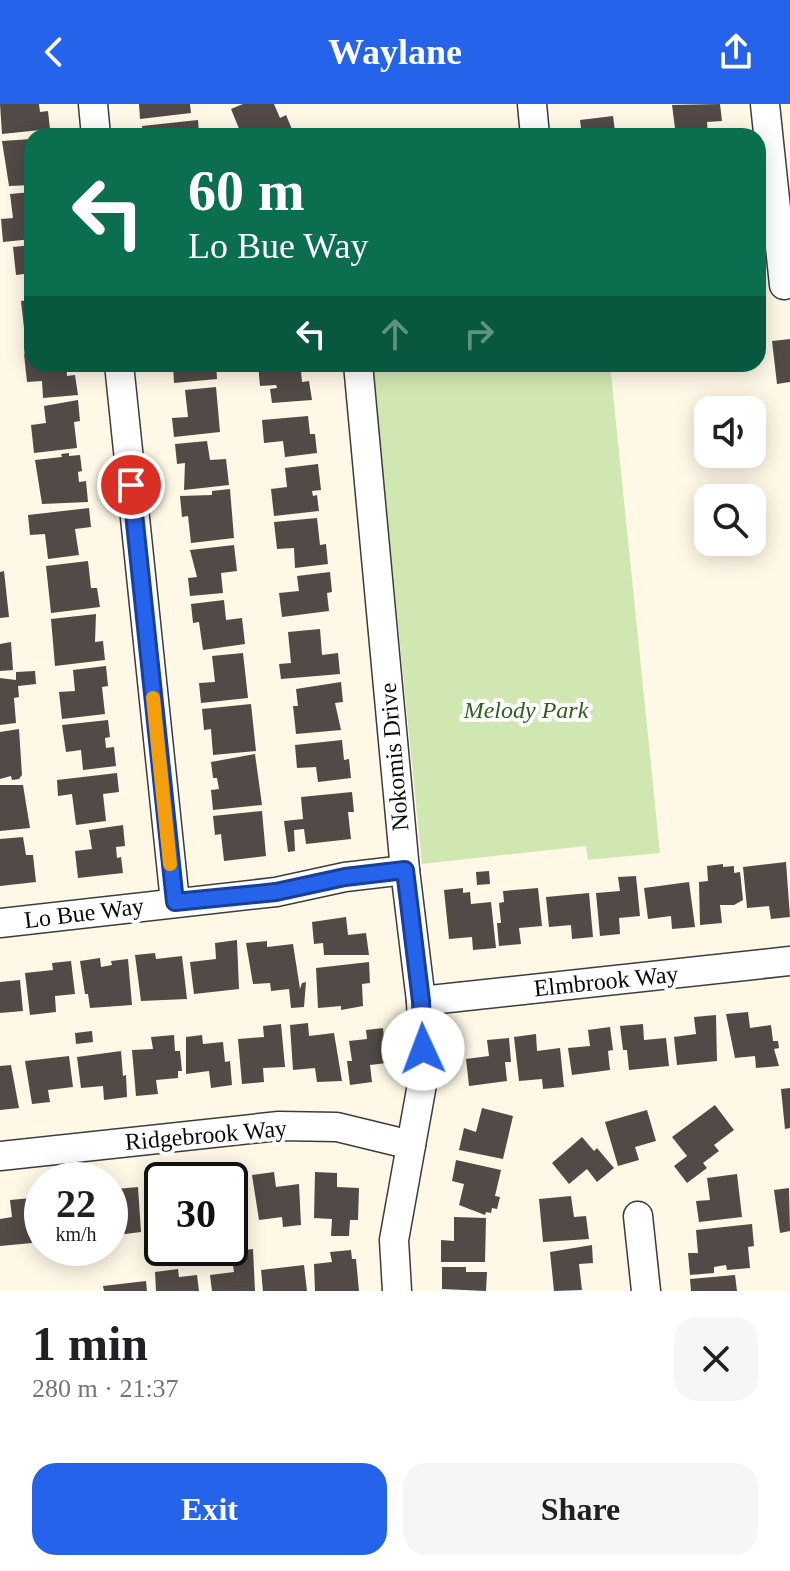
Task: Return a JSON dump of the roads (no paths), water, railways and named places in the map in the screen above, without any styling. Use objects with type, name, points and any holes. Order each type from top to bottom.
[{"type":"street","points":[[93,104],[95,128]]},
{"type":"street","points":[[532,104],[534,128]]},
{"type":"street","points":[[765,104],[777,286]]},
{"type":"street","points":[[120,372],[175,902]]},
{"type":"street","name":"Nokomis Drive","points":[[359,372],[405,870],[421,1001],[424,1073],[394,1240],[397,1291]]},
{"type":"street","name":"Lo Bue Way","points":[[0,923],[276,892],[345,877],[405,870]]},
{"type":"street","name":"Elmbrook Way","points":[[421,1001],[790,961]]},
{"type":"street","name":"Ridgebrook Way","points":[[0,1156],[279,1126],[337,1127],[411,1145]]},
{"type":"street","points":[[638,1216],[646,1291]]},
{"type":"park label","name":"Melody Park","points":[[526,710]]}]
